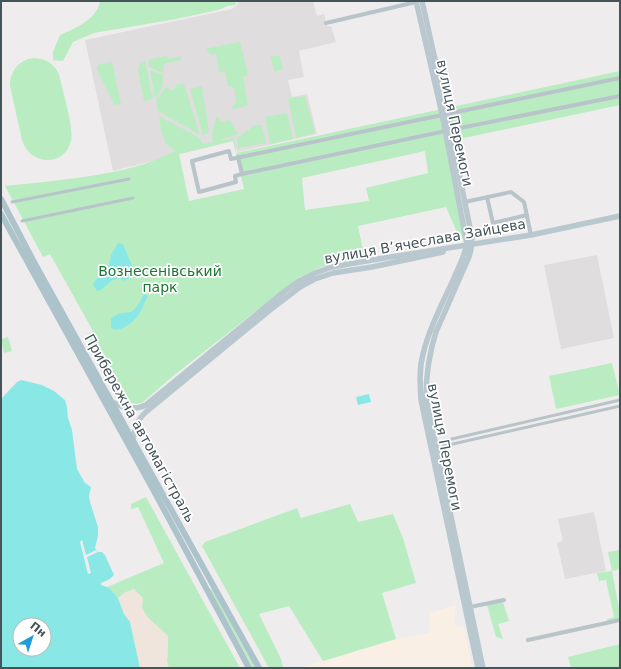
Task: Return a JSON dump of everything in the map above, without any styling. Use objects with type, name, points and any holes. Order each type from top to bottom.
[{"type":"main road","name":"вулиця Перемоги","points":[[421,1],[472,238],[427,340],[421,400],[478,668]]},
{"type":"main road","name":"вулиця Перемоги","points":[[448,130],[466,239],[469,247]]},
{"type":"main road","name":"Прибережна автомагістраль","points":[[1,199],[34,262],[259,668]]},
{"type":"main road","name":"Прибережна автомагістраль","points":[[1,214],[154,491],[249,668]]},
{"type":"main road","name":"вулиця Вʼячеслава Зайцева","points":[[112,402],[126,408],[140,408],[146,405],[280,295],[299,281],[315,273],[332,267],[378,259],[469,247],[620,218]]},
{"type":"main road","name":"вулиця Вʼячеслава Зайцева","points":[[134,440],[135,426],[139,418],[264,314],[300,287],[315,279],[333,273],[372,267],[620,218]]},
{"type":"main road","name":"вулиця Перемоги","points":[[423,381],[483,668]]},
{"type":"main road","points":[[204,584],[207,586],[210,578]]},
{"type":"main road","points":[[208,590],[208,588],[215,587]]},
{"type":"street","points":[[326,24],[421,1]]},
{"type":"street","points":[[620,78],[231,159],[229,151],[192,161],[198,192],[236,182],[234,176],[242,174],[448,130],[620,96]]},
{"type":"street","points":[[238,157],[242,174]]},
{"type":"street","points":[[12,202],[129,179]]},
{"type":"street","points":[[465,202],[511,192],[524,202],[531,235]]},
{"type":"street","points":[[487,197],[493,223],[527,215]]},
{"type":"street","points":[[22,221],[133,198]]},
{"type":"street","points":[[620,400],[443,441],[444,446],[620,406]]},
{"type":"street","points":[[470,607],[504,600]]},
{"type":"street","points":[[528,640],[620,620]]},
{"type":"shaded area","points":[[237,1],[313,1],[317,16],[324,14],[327,26],[331,26],[336,42],[299,51],[304,77],[288,80],[292,97],[307,94],[317,134],[237,152],[233,141],[113,171],[85,40],[232,9],[238,4]]},
{"type":"shaded area","points":[[597,255],[614,338],[561,349],[544,265]]},
{"type":"shaded area","points":[[594,512],[606,571],[565,579],[557,543],[563,541],[558,519]]},
{"type":"shaded area","points":[[456,605],[454,624],[458,627],[464,626],[472,668],[301,668],[396,639],[429,633],[430,613]]},
{"type":"green space","points":[[100,1],[235,1],[236,5],[176,19],[94,33],[73,42],[63,61],[53,60],[53,52],[60,35],[90,18],[98,8]]},
{"type":"green space","points":[[240,42],[248,75],[243,77],[248,105],[231,110],[236,101],[234,88],[228,86],[225,72],[219,72],[216,54],[211,55],[206,50],[208,48]]},
{"type":"green space","points":[[279,55],[283,69],[275,72],[270,57]]},
{"type":"green space","points":[[166,56],[169,59],[180,56],[181,60],[164,64],[163,73],[149,67],[148,62],[150,59]]},
{"type":"green space","points":[[35,58],[48,62],[57,70],[70,119],[72,135],[71,141],[67,150],[61,156],[54,159],[46,160],[39,158],[26,148],[22,140],[10,86],[10,80],[17,66],[20,63]]},
{"type":"green space","points":[[145,61],[153,99],[144,101],[138,70],[140,63]]},
{"type":"green space","points":[[112,62],[121,104],[114,105],[97,69],[98,65]]},
{"type":"green space","points":[[150,70],[163,75],[162,88],[155,98]]},
{"type":"green space","name":"Вознесенівський парк","points":[[620,71],[620,105],[445,142],[465,238],[460,239],[446,207],[358,226],[365,259],[340,262],[319,268],[298,278],[173,376],[143,402],[138,404],[125,402],[87,335],[93,331],[50,254],[43,257],[5,186],[108,173],[145,164],[176,151],[166,144],[161,132],[159,116],[200,138],[202,144],[213,142],[212,135],[216,117],[219,117],[220,122],[230,120],[238,134],[218,141],[234,138],[236,153]],"holes":[[[233,141],[244,189],[189,201],[179,154]],[[425,151],[428,173],[366,188],[369,201],[305,210],[302,178]]]},
{"type":"green space","points":[[178,84],[184,84],[200,135],[158,111],[156,100],[165,88],[168,87],[172,91]]},
{"type":"green space","points":[[202,86],[209,133],[203,135],[190,89]]},
{"type":"green space","points":[[305,96],[315,133],[296,138],[288,98]]},
{"type":"green space","points":[[287,113],[293,139],[270,144],[265,117]]},
{"type":"green space","points":[[255,125],[262,125],[266,143],[238,148],[237,138]]},
{"type":"green space","points":[[8,337],[12,351],[4,353],[1,339]]},
{"type":"green space","points":[[612,363],[620,395],[556,409],[549,376]]},
{"type":"green space","points":[[146,497],[240,668],[169,668],[167,662],[168,636],[147,617],[142,608],[126,592],[118,598],[107,587],[164,563],[138,507],[131,508],[131,504]]},
{"type":"green space","points":[[350,504],[358,522],[393,514],[403,538],[416,583],[382,593],[396,639],[323,661],[289,606],[259,614],[281,659],[283,667],[269,668],[202,546],[205,542],[297,508],[301,518]]},
{"type":"green space","points":[[620,550],[620,569],[612,571],[608,552]]},
{"type":"green space","points":[[612,571],[620,620],[608,623],[607,619],[614,617],[606,580],[599,581],[597,573]]},
{"type":"green space","points":[[212,588],[256,668],[253,668],[210,590]]},
{"type":"green space","points":[[503,602],[509,621],[498,624],[503,639],[496,637],[487,605]]},
{"type":"green space","points":[[620,644],[620,668],[571,668],[568,657]]},
{"type":"sand","points":[[134,589],[143,598],[142,608],[147,617],[168,636],[167,662],[169,668],[140,668],[130,622],[124,614],[118,598],[126,592]]},
{"type":"water","points":[[118,243],[123,244],[136,275],[123,281],[120,278],[111,281],[101,290],[97,291],[93,285],[94,282],[109,265],[111,255]]},
{"type":"water","points":[[144,294],[148,296],[133,322],[121,329],[117,330],[111,328],[111,318],[119,314],[132,311]]},
{"type":"water","points":[[21,380],[42,385],[54,391],[65,400],[72,430],[77,469],[85,483],[91,487],[89,496],[90,502],[98,527],[98,536],[95,548],[98,552],[102,552],[105,555],[114,575],[110,579],[101,583],[101,585],[111,590],[118,598],[124,614],[130,622],[140,668],[1,668],[1,399],[17,382]]},
{"type":"water","points":[[369,394],[371,402],[358,405],[356,397]]},
{"type":"pier","points":[[82,540],[86,555],[96,550],[98,552],[87,557],[91,573],[88,574],[80,542]]}]
